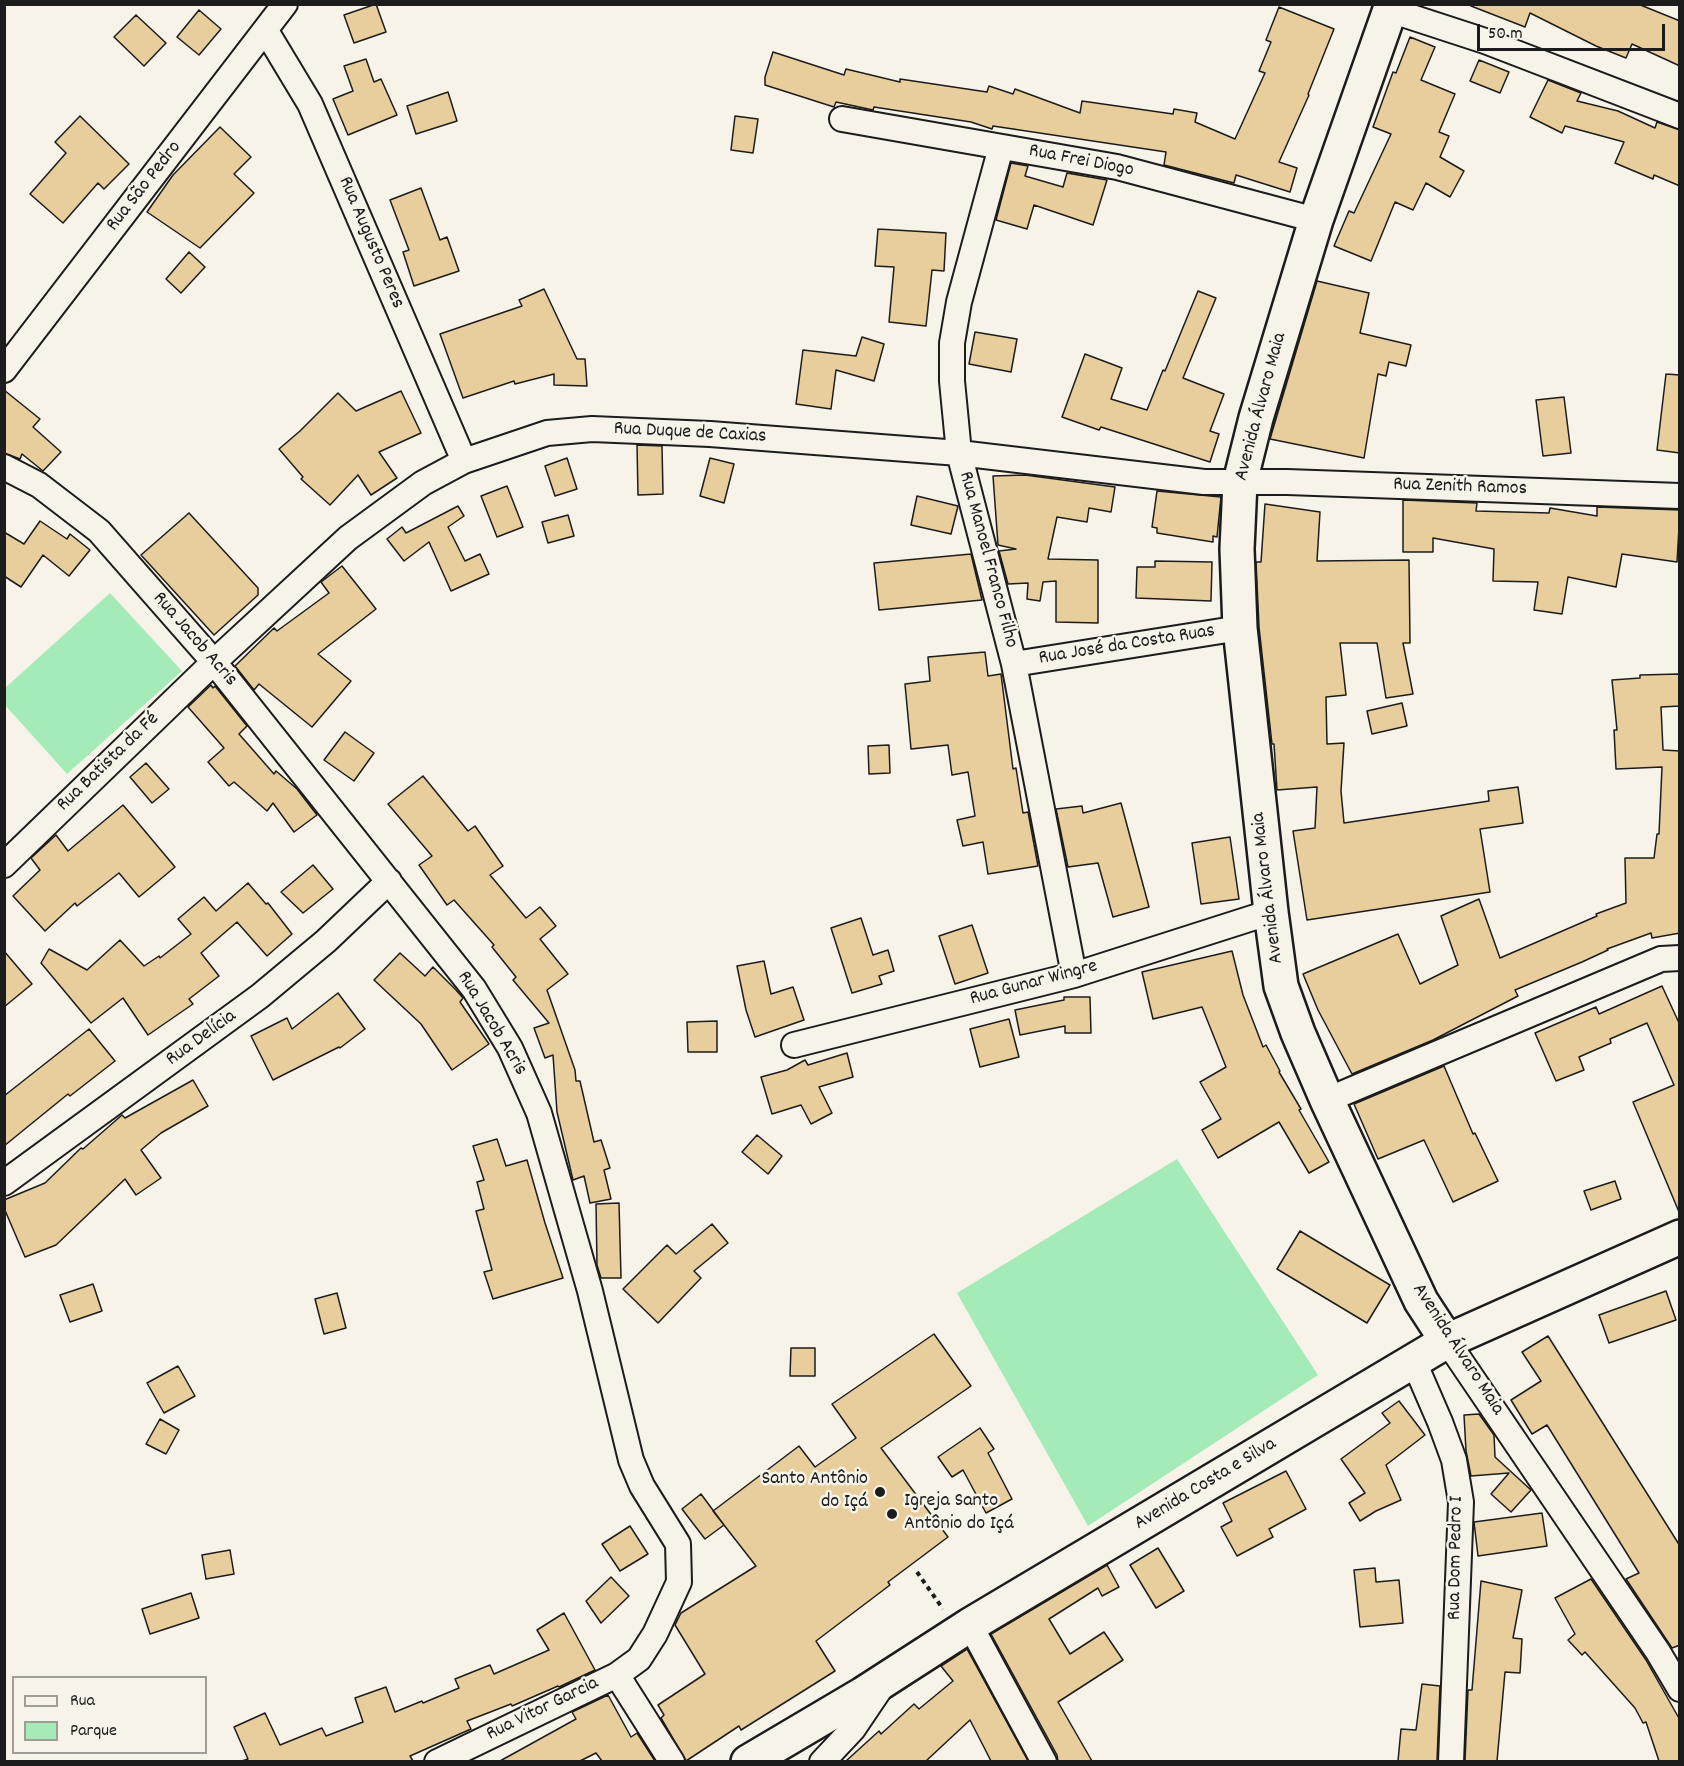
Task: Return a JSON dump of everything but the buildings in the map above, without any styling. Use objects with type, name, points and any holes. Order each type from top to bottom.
[{"type":"street","name":"Rua São Pedro","points":[[4,370],[285,4]]},
{"type":"street","points":[[1391,7],[1680,116]]},
{"type":"street","name":"Avenida Álvaro Maia","points":[[1391,7],[1316,220],[1256,417],[1240,482],[1237,549],[1240,628],[1281,986],[1298,1033],[1327,1100],[1421,1301],[1651,1642],[1680,1689]]},
{"type":"street","name":"Rua Augusto Peres","points":[[266,31],[310,104],[464,461]]},
{"type":"street","name":"Rua Frei Diogo","points":[[842,119],[1117,167],[1316,220]]},
{"type":"street","name":"Rua Manoel Franco Filho","points":[[1001,147],[959,302],[952,343],[952,381],[958,453],[1014,664],[1074,975]]},
{"type":"street","name":"Rua Duque de Caxias","points":[[214,662],[348,538],[423,483],[464,461],[514,442],[547,433],[592,429],[710,434],[958,453],[1204,482],[1240,482]]},
{"type":"street","name":"Rua Jacob Acris","points":[[4,467],[39,485],[99,531],[214,662],[474,989],[510,1048],[539,1113],[590,1291],[631,1460],[642,1486],[678,1544],[679,1582],[655,1634],[639,1659],[617,1675]]},
{"type":"street","name":"Rua Zenith Ramos","points":[[1240,482],[1680,496]]},
{"type":"street","name":"Rua José da Costa Ruas","points":[[1014,664],[1240,628]]},
{"type":"street","name":"Rua Batista da Fé","points":[[4,865],[214,662]]},
{"type":"street","name":"Rua Delícia","points":[[4,1183],[260,996],[326,941],[389,881]]},
{"type":"street","name":"Rua Gunar Wingre","points":[[794,1045],[1074,975],[1271,912]]},
{"type":"street","points":[[1327,1100],[1661,959],[1680,958]]},
{"type":"street","name":"Avenida Costa e Silva","points":[[748,1761],[887,1679],[965,1628],[1447,1341],[1680,1237]]},
{"type":"street","name":"Rua Dom Pedro I","points":[[1414,1362],[1454,1460],[1461,1502],[1451,1761]]},
{"type":"street","points":[[965,1628],[1044,1761]]},
{"type":"street","points":[[617,1675],[672,1761]]},
{"type":"street","name":"Rua Vitor Garcia","points":[[437,1761],[617,1675]]},
{"type":"street","points":[[822,1761],[853,1729],[887,1679]]},
{"type":"path","points":[[917,1572],[965,1628]]},
{"type":"green space","points":[[110,593],[182,671],[67,774],[5,705],[5,688]]},
{"type":"green space","points":[[1177,1159],[1318,1375],[1088,1526],[957,1293]]},
{"type":"place","name":"Santo Antônio do Içá","points":[[880,1492]]},
{"type":"place","name":"Igreja Santo Antônio do Içá","points":[[892,1514]]}]
